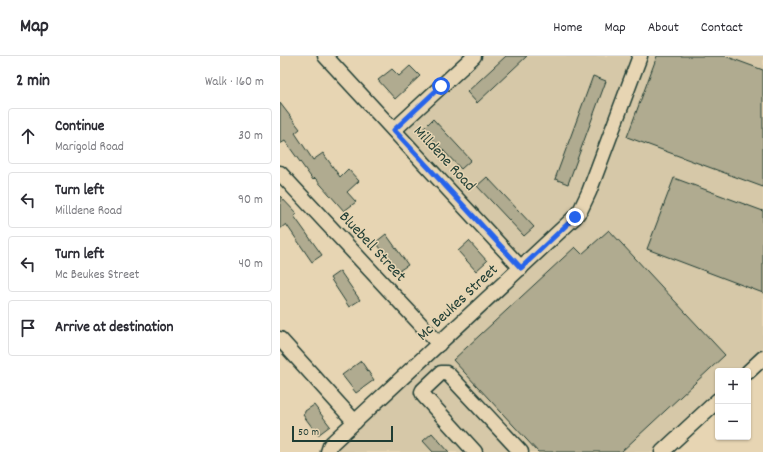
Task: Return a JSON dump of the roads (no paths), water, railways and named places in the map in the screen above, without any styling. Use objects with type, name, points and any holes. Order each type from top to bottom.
[{"type":"street","name":"Milldene Road","points":[[326,56],[521,268]]},
{"type":"street","points":[[394,130],[474,56]]},
{"type":"street","name":"Mc Beukes Street","points":[[328,452],[332,443],[521,268],[581,210],[640,56]]},
{"type":"street","name":"Bluebell Street","points":[[280,173],[439,344]]},
{"type":"street","points":[[280,339],[355,422]]},
{"type":"street","points":[[751,369],[763,358]]},
{"type":"street","points":[[475,452],[422,392],[441,373],[450,375],[521,452]]},
{"type":"street","points":[[662,452],[715,403]]}]
